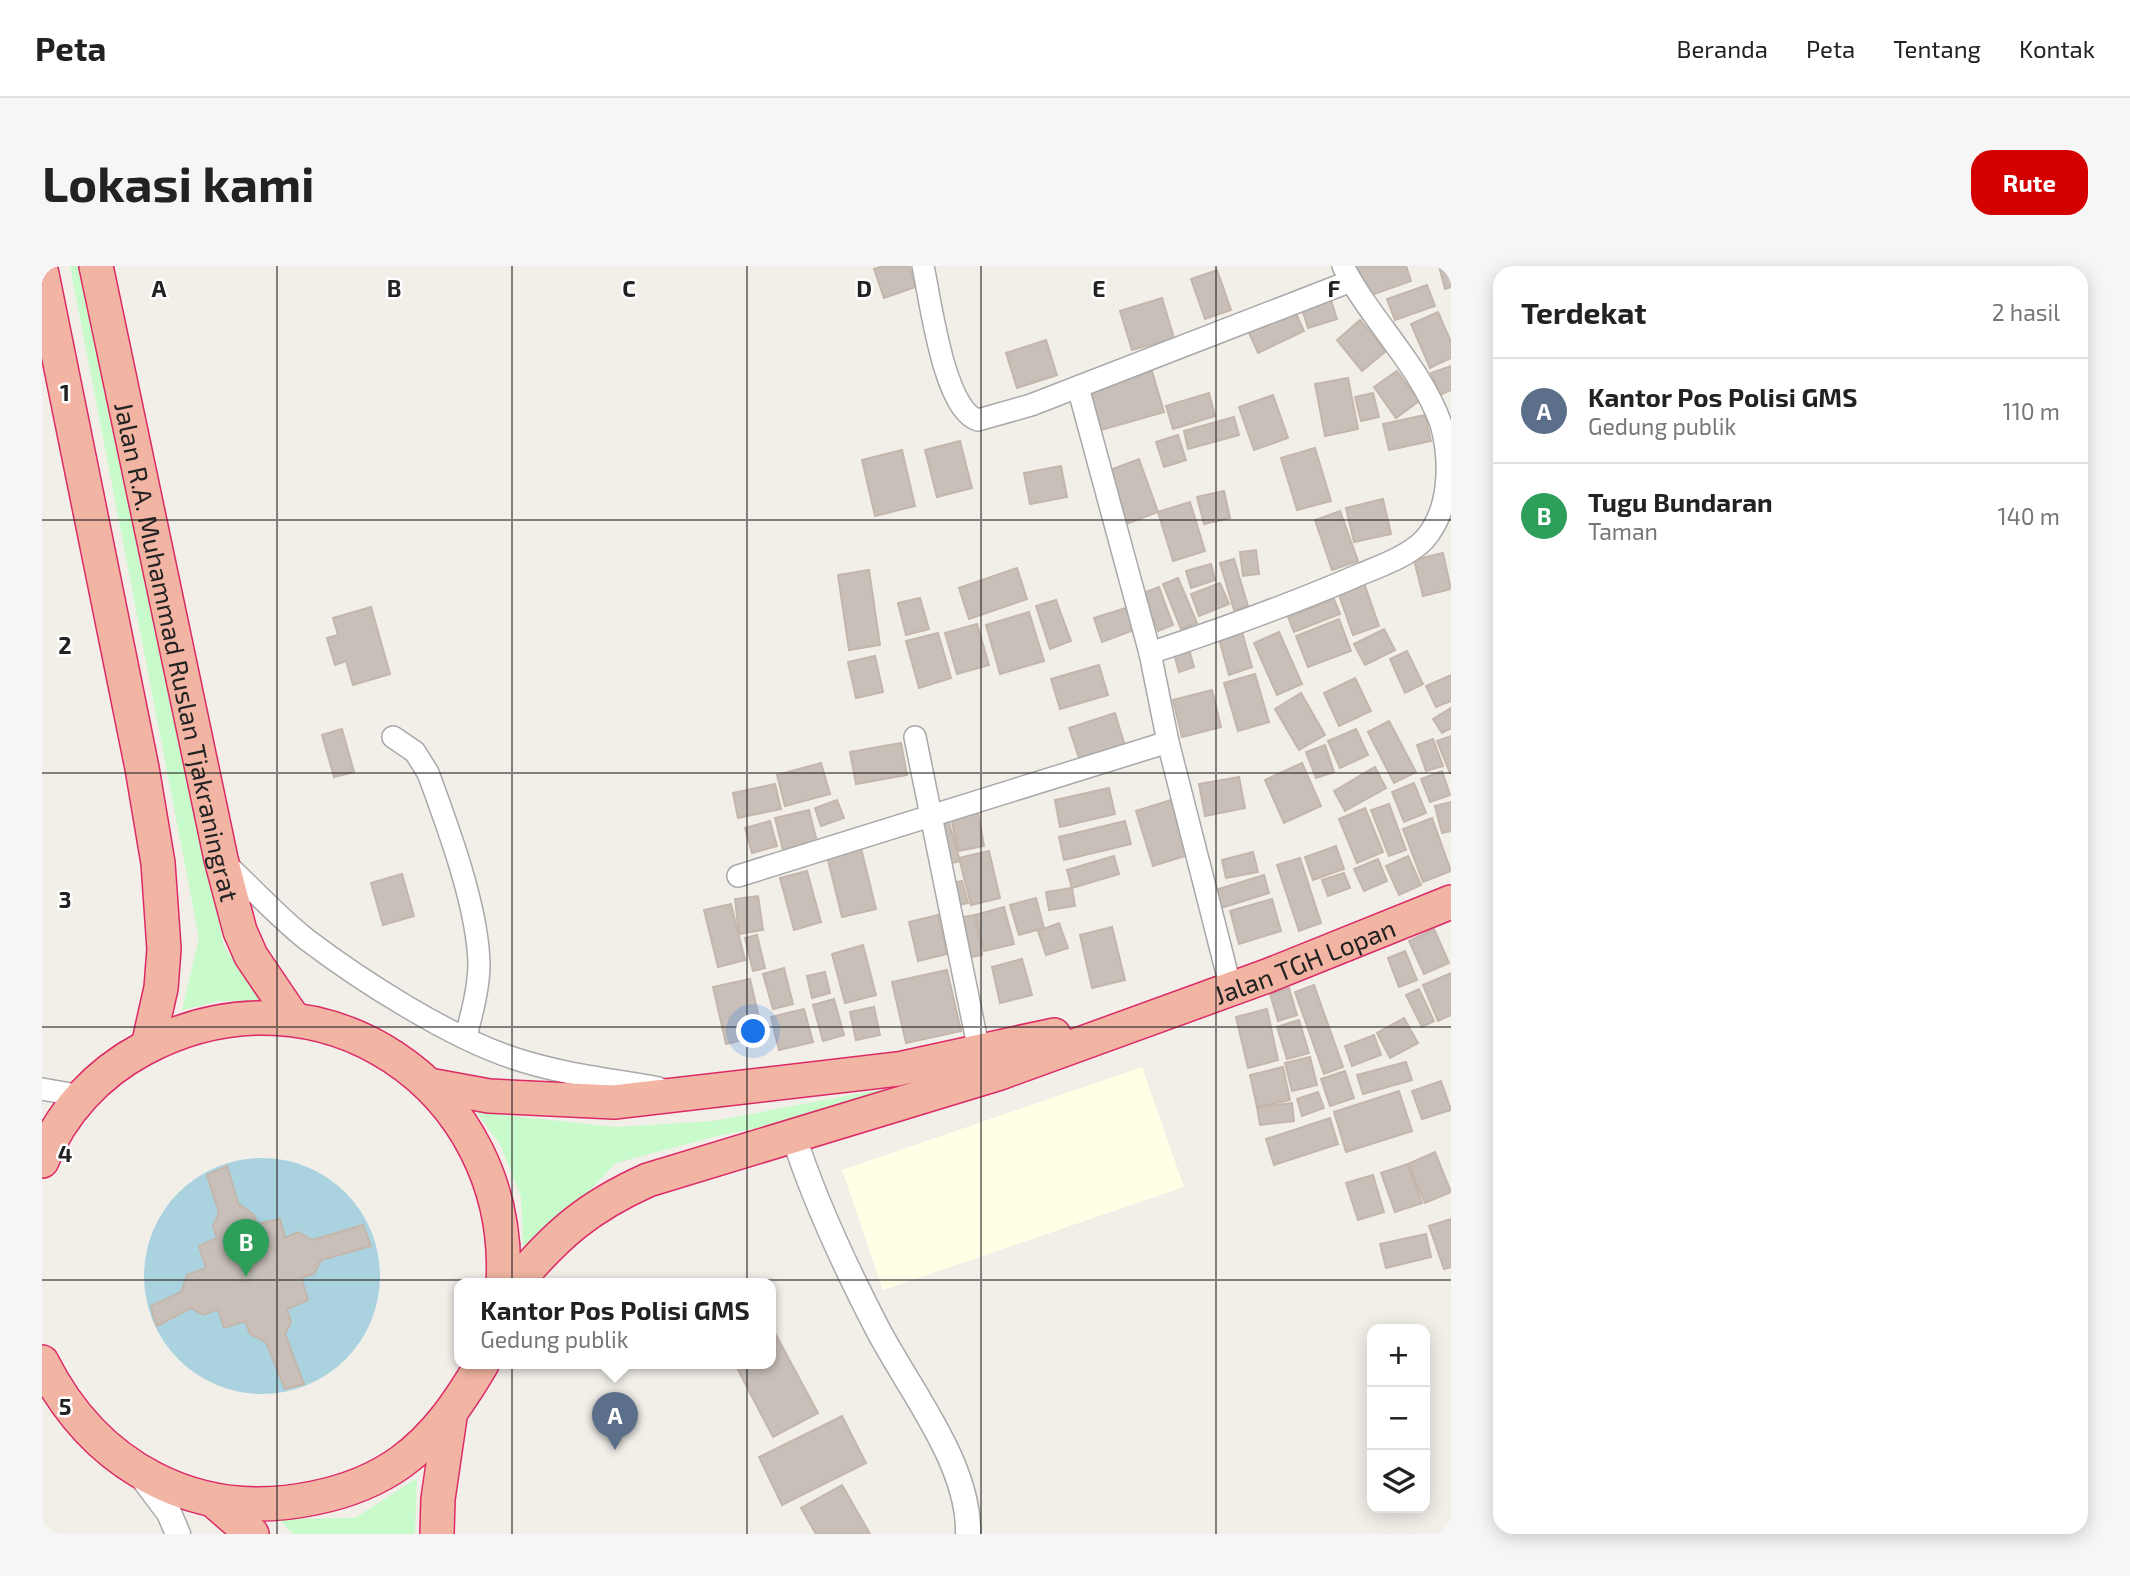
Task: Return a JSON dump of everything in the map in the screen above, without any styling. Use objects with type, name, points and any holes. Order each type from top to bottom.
[{"type":"highway","name":"Jalan R.A. Muhammad Ruslan Tjakraningrat","points":[[97,268],[221,859],[240,931],[251,956],[293,1018]]},
{"type":"highway","points":[[42,274],[45,300],[142,768],[158,863],[164,949],[161,988],[148,1046]]},
{"type":"highway","name":"Jalan TGH Lopan","points":[[1156,1014],[1231,989],[1451,902]]},
{"type":"highway","points":[[429,1085],[489,1096],[614,1102],[696,1094],[898,1069],[1156,1014]]},
{"type":"highway","points":[[519,1278],[542,1252],[600,1203],[676,1169],[904,1104],[997,1074],[1156,1014]]},
{"type":"highway","points":[[45,1148],[82,1096],[121,1060],[169,1034],[230,1018],[293,1018],[336,1028],[376,1046],[413,1070],[444,1099],[469,1133],[488,1172],[500,1213],[505,1255],[503,1278]]},
{"type":"highway","points":[[898,1069],[904,1104]]},
{"type":"highway","points":[[42,1362],[59,1396],[95,1438],[138,1471],[175,1489],[214,1501],[279,1505],[343,1492],[401,1462],[450,1417],[479,1369]]},
{"type":"highway","points":[[437,1534],[438,1499],[450,1417]]},
{"type":"highway","points":[[214,1501],[251,1534]]},
{"type":"street","points":[[923,266],[950,383],[968,416],[978,420],[992,418],[1078,387],[1347,273],[1412,370],[1441,425],[1449,474],[1441,510],[1424,540],[1407,553],[1303,599],[1150,653]]},
{"type":"street","points":[[1078,387],[1150,653],[1168,741],[1231,989]]},
{"type":"street","points":[[393,737],[415,752],[428,773],[476,933],[479,966],[476,998],[466,1037]]},
{"type":"street","points":[[915,737],[929,818],[979,1051]]},
{"type":"street","points":[[738,876],[1168,741]]},
{"type":"street","points":[[221,859],[305,938],[403,1003],[466,1037],[511,1057],[551,1069],[696,1094]]},
{"type":"street","points":[[42,1088],[82,1096]]},
{"type":"street","points":[[793,1134],[804,1168],[851,1277],[954,1466],[966,1506],[968,1534]]},
{"type":"street","points":[[138,1471],[169,1513],[177,1534]]},
{"type":"shaded area","points":[[1142,1067],[1184,1187],[883,1290],[842,1170]]},
{"type":"green space","points":[[70,266],[91,266],[224,946],[263,1002],[220,1001],[182,1010],[199,938]]},
{"type":"green space","points":[[883,1089],[886,1101],[713,1137],[616,1163],[524,1260],[521,1197],[500,1144],[476,1112],[616,1127],[713,1121]]},
{"type":"green space","points":[[417,1478],[415,1534],[293,1534],[278,1519],[355,1518]]},
{"type":"water","points":[[250,1158],[274,1158],[318,1172],[346,1192],[371,1231],[378,1253],[378,1299],[371,1321],[346,1360],[318,1380],[296,1389],[274,1394],[250,1394],[206,1380],[178,1360],[158,1332],[149,1310],[144,1288],[144,1264],[158,1220],[178,1192],[206,1172],[228,1163]]},
{"type":"building","points":[[884,266],[909,266],[916,287],[884,298],[874,269]]},
{"type":"building","points":[[1356,266],[1406,266],[1411,281],[1366,297]]},
{"type":"building","points":[[1439,266],[1451,266],[1451,287],[1445,289]]},
{"type":"building","points":[[1217,270],[1231,310],[1205,319],[1191,279]]},
{"type":"building","points":[[1427,285],[1435,306],[1395,320],[1387,299]]},
{"type":"building","points":[[1329,294],[1337,319],[1308,328],[1300,303]]},
{"type":"building","points":[[1162,298],[1174,338],[1132,350],[1120,311]]},
{"type":"building","points":[[1292,305],[1304,331],[1258,353],[1246,326]]},
{"type":"building","points":[[1438,312],[1451,342],[1451,358],[1430,368],[1411,324]]},
{"type":"building","points":[[1360,320],[1386,351],[1362,371],[1337,340]]},
{"type":"building","points":[[1046,340],[1057,375],[1017,388],[1006,353]]},
{"type":"building","points":[[1451,366],[1451,390],[1440,395],[1431,373]]},
{"type":"building","points":[[1152,371],[1164,412],[1101,430],[1090,389]]},
{"type":"building","points":[[1397,371],[1419,401],[1396,418],[1374,387]]},
{"type":"building","points":[[1348,378],[1358,429],[1325,436],[1315,384]]},
{"type":"building","points":[[1209,393],[1215,416],[1173,429],[1166,406]]},
{"type":"building","points":[[1373,393],[1379,417],[1361,421],[1355,397]]},
{"type":"building","points":[[1273,395],[1288,438],[1254,450],[1239,407]]},
{"type":"building","points":[[1425,415],[1431,441],[1389,450],[1383,424]]},
{"type":"building","points":[[1234,417],[1239,435],[1188,449],[1184,431]]},
{"type":"building","points":[[1178,435],[1186,460],[1164,467],[1156,442]]},
{"type":"building","points":[[960,441],[972,488],[937,497],[925,450]]},
{"type":"building","points":[[1315,448],[1331,501],[1297,510],[1281,458]]},
{"type":"building","points":[[902,450],[915,506],[875,516],[862,460]]},
{"type":"building","points":[[1139,459],[1158,512],[1126,524],[1107,471]]},
{"type":"building","points":[[1061,466],[1067,497],[1030,504],[1024,473]]},
{"type":"building","points":[[1224,491],[1230,518],[1204,524],[1197,497]]},
{"type":"building","points":[[1383,499],[1391,534],[1354,542],[1346,508]]},
{"type":"building","points":[[1190,502],[1205,551],[1173,561],[1158,512]]},
{"type":"building","points":[[1340,511],[1358,561],[1332,570],[1315,520]]},
{"type":"building","points":[[1256,550],[1259,574],[1243,576],[1240,552]]},
{"type":"building","points":[[1443,553],[1451,589],[1423,596],[1414,560]]},
{"type":"building","points":[[1234,559],[1248,606],[1234,610],[1220,563]]},
{"type":"building","points":[[1211,564],[1215,580],[1191,588],[1186,571]]},
{"type":"building","points":[[1017,568],[1027,599],[969,619],[959,588]]},
{"type":"building","points":[[869,570],[880,645],[849,650],[838,575]]},
{"type":"building","points":[[1178,578],[1197,623],[1181,629],[1163,584]]},
{"type":"building","points":[[1220,583],[1229,604],[1199,616],[1191,594]]},
{"type":"building","points":[[1364,583],[1379,626],[1353,635],[1338,592]]},
{"type":"building","points":[[1159,587],[1173,625],[1158,631],[1143,593]]},
{"type":"building","points":[[920,598],[929,629],[906,635],[898,603]]},
{"type":"building","points":[[1334,599],[1340,614],[1294,632],[1288,617]]},
{"type":"building","points":[[1056,600],[1071,641],[1050,649],[1036,606]]},
{"type":"building","points":[[371,607],[390,674],[353,685],[346,661],[335,665],[327,638],[338,635],[333,618]]},
{"type":"building","points":[[1126,608],[1134,630],[1102,642],[1094,618]]},
{"type":"building","points":[[1029,612],[1044,661],[1000,674],[986,625]]},
{"type":"building","points":[[1339,619],[1351,651],[1308,667],[1296,636]]},
{"type":"building","points":[[977,624],[989,665],[957,674],[945,633]]},
{"type":"building","points":[[1384,629],[1395,650],[1365,665],[1354,644]]},
{"type":"building","points":[[1242,632],[1252,667],[1229,675],[1219,639]]},
{"type":"building","points":[[1279,632],[1302,684],[1277,695],[1254,643]]},
{"type":"building","points":[[938,633],[951,678],[919,688],[906,641]]},
{"type":"building","points":[[1189,649],[1194,667],[1179,672],[1174,654]]},
{"type":"building","points":[[1407,651],[1423,684],[1405,693],[1390,659]]},
{"type":"building","points":[[875,656],[883,692],[856,698],[848,662]]},
{"type":"building","points":[[1099,665],[1108,695],[1060,709],[1051,679]]},
{"type":"building","points":[[1255,674],[1269,722],[1238,731],[1224,683]]},
{"type":"building","points":[[1451,675],[1451,701],[1436,707],[1426,686]]},
{"type":"building","points":[[1355,678],[1371,711],[1339,726],[1324,693]]},
{"type":"building","points":[[1212,690],[1221,727],[1182,737],[1173,700]]},
{"type":"building","points":[[1301,693],[1325,735],[1299,750],[1275,709]]},
{"type":"building","points":[[1451,708],[1451,728],[1442,733],[1433,719]]},
{"type":"building","points":[[1115,713],[1125,746],[1080,761],[1069,728]]},
{"type":"building","points":[[1389,721],[1416,772],[1394,783],[1368,732]]},
{"type":"building","points":[[342,729],[354,772],[334,777],[322,735]]},
{"type":"building","points":[[1356,729],[1368,755],[1340,768],[1328,741]]},
{"type":"building","points":[[1451,736],[1451,772],[1450,773],[1437,741]]},
{"type":"building","points":[[1433,739],[1443,766],[1426,771],[1417,745]]},
{"type":"building","points":[[901,743],[907,775],[856,784],[850,752]]},
{"type":"building","points":[[1325,745],[1334,772],[1316,778],[1306,752]]},
{"type":"building","points":[[821,763],[830,794],[785,806],[777,775]]},
{"type":"building","points":[[1302,763],[1321,806],[1284,823],[1265,780]]},
{"type":"building","points":[[1375,767],[1386,788],[1345,811],[1334,791]]},
{"type":"building","points":[[1442,771],[1450,795],[1430,802],[1421,779]]},
{"type":"building","points":[[1239,777],[1245,808],[1205,816],[1199,784]]},
{"type":"building","points":[[1414,783],[1426,813],[1404,822],[1392,792]]},
{"type":"building","points":[[775,784],[781,809],[738,818],[733,793]]},
{"type":"building","points":[[1109,788],[1115,814],[1060,827],[1055,800]]},
{"type":"building","points":[[837,800],[844,818],[821,826],[815,808]]},
{"type":"building","points":[[1171,800],[1188,855],[1153,866],[1136,811]]},
{"type":"building","points":[[1451,802],[1451,831],[1442,833],[1435,806]]},
{"type":"building","points":[[1389,804],[1406,850],[1389,856],[1371,810]]},
{"type":"building","points":[[1365,808],[1383,852],[1357,863],[1339,819]]},
{"type":"building","points":[[809,810],[817,842],[783,850],[775,818]]},
{"type":"building","points":[[978,812],[984,846],[958,851],[951,818]]},
{"type":"building","points":[[1432,818],[1451,871],[1423,882],[1403,829]]},
{"type":"building","points":[[948,820],[960,861],[945,865],[934,824]]},
{"type":"building","points":[[770,821],[777,846],[752,853],[745,828]]},
{"type":"building","points":[[1125,821],[1131,844],[1064,860],[1059,837]]},
{"type":"building","points":[[1336,846],[1344,869],[1313,880],[1305,857]]},
{"type":"building","points":[[861,848],[876,909],[842,917],[827,856]]},
{"type":"building","points":[[989,851],[1000,898],[971,905],[959,858]]},
{"type":"building","points":[[1253,852],[1258,872],[1226,878],[1222,860]]},
{"type":"building","points":[[1114,856],[1119,874],[1072,888],[1067,870]]},
{"type":"building","points":[[1408,856],[1421,885],[1399,895],[1386,866]]},
{"type":"building","points":[[1300,858],[1321,923],[1299,931],[1277,865]]},
{"type":"building","points":[[1378,859],[1387,881],[1364,891],[1354,869]]},
{"type":"building","points":[[807,871],[821,922],[794,930],[780,878]]},
{"type":"building","points":[[1344,873],[1350,888],[1328,896],[1322,880]]},
{"type":"building","points":[[402,874],[414,916],[383,925],[371,883]]},
{"type":"building","points":[[1264,875],[1269,893],[1221,908],[1216,890]]},
{"type":"building","points":[[962,881],[968,903],[954,906],[949,884]]},
{"type":"building","points":[[1072,888],[1075,906],[1049,910],[1046,892]]},
{"type":"building","points":[[758,896],[763,930],[739,934],[735,899]]},
{"type":"building","points":[[1036,898],[1044,928],[1019,935],[1010,905]]},
{"type":"building","points":[[1272,899],[1281,931],[1239,944],[1230,911]]},
{"type":"building","points":[[731,904],[745,960],[718,967],[704,910]]},
{"type":"building","points":[[1004,907],[1014,944],[984,951],[975,915]]},
{"type":"building","points":[[938,915],[947,954],[918,961],[909,922]]},
{"type":"building","points":[[975,915],[982,955],[961,959],[953,919]]},
{"type":"building","points":[[1059,923],[1068,948],[1046,955],[1038,931]]},
{"type":"building","points":[[1112,927],[1125,980],[1092,988],[1080,935]]},
{"type":"building","points":[[1434,929],[1449,963],[1424,974],[1409,941]]},
{"type":"building","points":[[757,935],[765,968],[753,971],[745,938]]},
{"type":"building","points":[[863,945],[876,995],[845,1003],[832,954]]},
{"type":"building","points":[[1405,951],[1417,980],[1399,987],[1388,958]]},
{"type":"building","points":[[1022,959],[1032,995],[1000,1003],[992,967]]},
{"type":"building","points":[[784,968],[793,1004],[773,1009],[763,974]]},
{"type":"building","points":[[947,970],[961,1031],[906,1043],[892,982]]},
{"type":"building","points":[[825,972],[830,993],[812,998],[807,976]]},
{"type":"building","points":[[1451,973],[1451,1015],[1438,1021],[1423,985]]},
{"type":"building","points":[[750,979],[763,1035],[726,1044],[713,987]]},
{"type":"building","points":[[1314,985],[1343,1067],[1324,1074],[1295,992]]},
{"type":"building","points":[[1289,988],[1297,1015],[1278,1021],[1270,994]]},
{"type":"building","points":[[1419,989],[1434,1021],[1422,1027],[1406,995]]},
{"type":"building","points":[[834,999],[844,1035],[823,1041],[813,1005]]},
{"type":"building","points":[[874,1007],[880,1035],[856,1040],[850,1012]]},
{"type":"building","points":[[804,1009],[813,1042],[779,1050],[771,1017]]},
{"type":"building","points":[[1267,1009],[1278,1060],[1248,1068],[1236,1017]]},
{"type":"building","points":[[1404,1018],[1418,1043],[1390,1058],[1377,1033]]},
{"type":"building","points":[[1299,1020],[1309,1053],[1287,1059],[1277,1027]]},
{"type":"building","points":[[1374,1035],[1381,1055],[1352,1066],[1345,1046]]},
{"type":"building","points":[[1310,1057],[1317,1085],[1292,1091],[1285,1063]]},
{"type":"building","points":[[1406,1062],[1412,1080],[1363,1094],[1357,1075]]},
{"type":"building","points":[[1283,1067],[1290,1100],[1257,1107],[1250,1075]]},
{"type":"building","points":[[1345,1071],[1354,1098],[1330,1106],[1321,1079]]},
{"type":"building","points":[[1441,1081],[1451,1110],[1422,1119],[1412,1091]]},
{"type":"building","points":[[1399,1091],[1412,1131],[1346,1152],[1334,1112]]},
{"type":"building","points":[[1318,1092],[1324,1108],[1302,1116],[1297,1099]]},
{"type":"building","points":[[1292,1103],[1294,1121],[1260,1125],[1257,1107]]},
{"type":"building","points":[[1330,1118],[1338,1144],[1274,1165],[1266,1139]]},
{"type":"building","points":[[1435,1152],[1451,1192],[1425,1203],[1408,1164]]},
{"type":"building","points":[[1408,1164],[1422,1203],[1395,1212],[1381,1173]]},
{"type":"building","points":[[227,1166],[238,1203],[254,1215],[257,1224],[280,1219],[285,1238],[298,1232],[312,1240],[363,1225],[371,1246],[321,1260],[314,1274],[301,1278],[308,1300],[287,1309],[291,1323],[285,1334],[304,1384],[285,1389],[266,1342],[250,1334],[245,1321],[224,1328],[218,1309],[203,1315],[191,1308],[157,1326],[153,1315],[151,1306],[181,1292],[187,1275],[206,1268],[199,1246],[217,1238],[213,1226],[219,1213],[207,1175]]},
{"type":"building","points":[[1373,1175],[1384,1212],[1358,1220],[1346,1183]]},
{"type":"building","points":[[1451,1219],[1451,1267],[1444,1269],[1429,1226]]},
{"type":"building","points":[[1426,1234],[1431,1257],[1386,1268],[1380,1244]]},
{"type":"building","points":[[776,1335],[818,1413],[773,1437],[738,1369],[776,1369]]},
{"type":"building","points":[[842,1416],[866,1463],[782,1505],[759,1457]]},
{"type":"building","points":[[842,1485],[870,1534],[816,1534],[801,1508]]},
{"type":"place","name":"Tugu Bundaran","points":[[246,1277]]},
{"type":"place","name":"Kantor Pos Polisi GMS","points":[[615,1450]]}]
